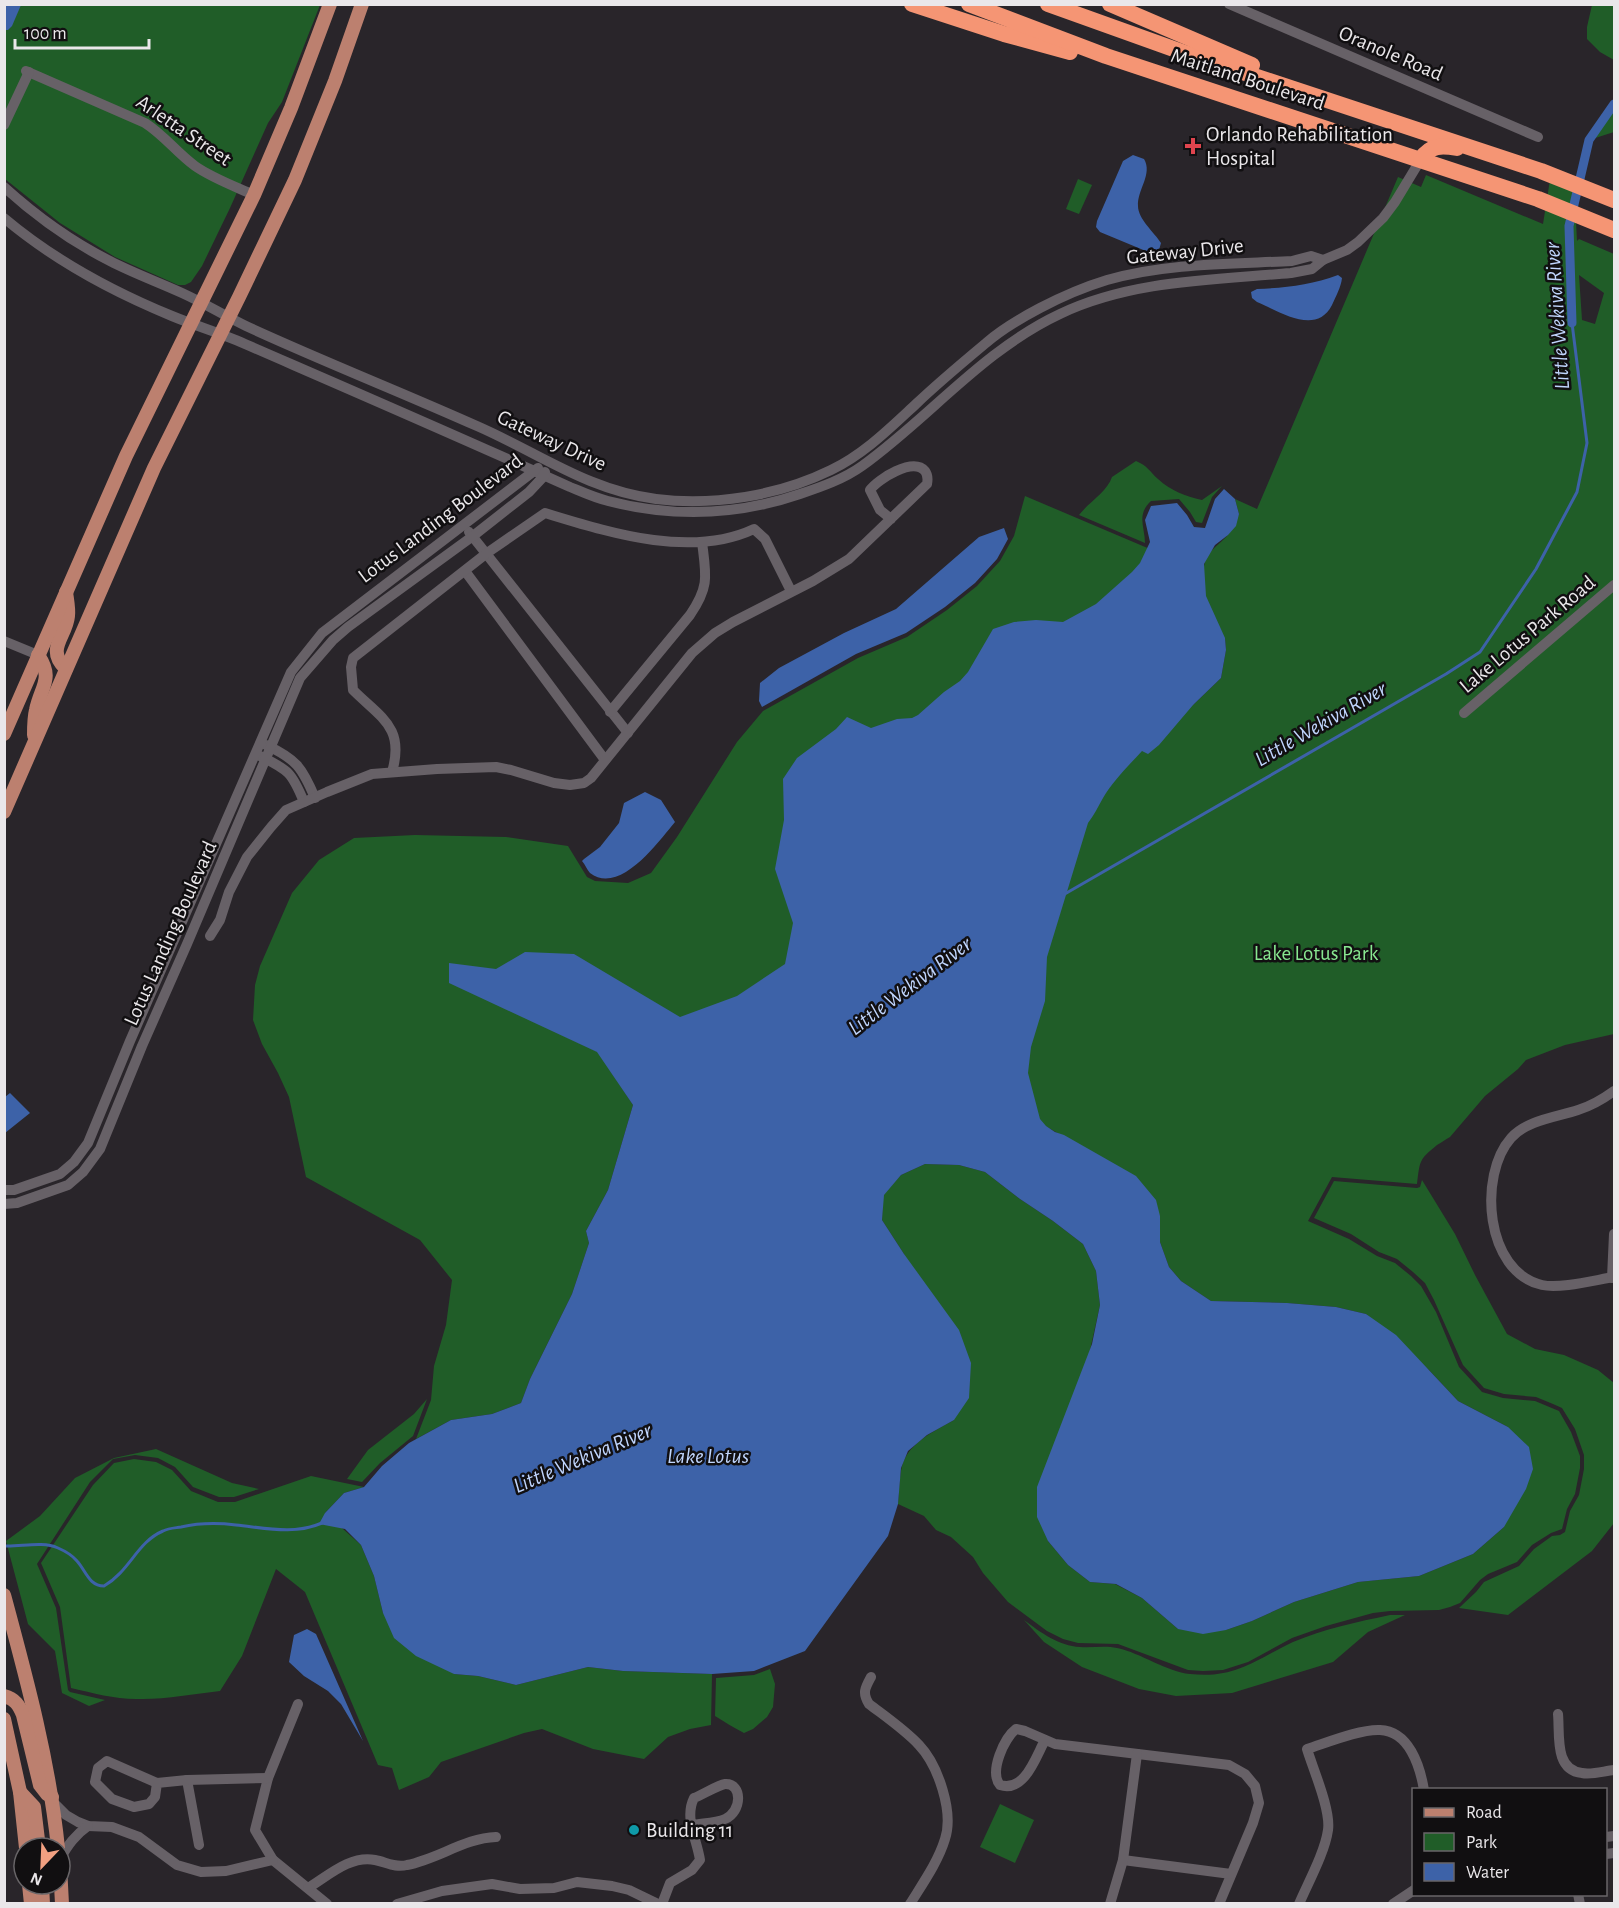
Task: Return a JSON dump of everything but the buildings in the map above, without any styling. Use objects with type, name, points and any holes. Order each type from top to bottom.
[{"type":"highway","points":[[912,4],[1004,34],[1221,94]]},
{"type":"highway","name":"Maitland Boulevard","points":[[969,4],[1106,56],[1421,159],[1563,209],[1614,230]]},
{"type":"highway","name":"Maitland Boulevard","points":[[1048,4],[1182,52],[1485,152],[1614,200]]},
{"type":"highway","points":[[1110,4],[1343,104]]},
{"type":"highway","points":[[1421,159],[1433,147],[1443,146],[1485,152]]},
{"type":"main road","points":[[4,734],[126,456],[254,195],[291,108],[330,4]]},
{"type":"main road","points":[[4,812],[154,468],[295,180],[335,81],[362,4]]},
{"type":"main road","points":[[66,590],[68,617],[58,641],[57,651],[59,662],[66,669]]},
{"type":"main road","points":[[33,746],[36,709],[45,687],[47,674],[38,655]]},
{"type":"main road","points":[[4,1595],[39,1729],[53,1799],[57,1836]]},
{"type":"main road","points":[[4,1696],[18,1704],[23,1715],[40,1785],[53,1799]]},
{"type":"main road","points":[[4,1719],[20,1792],[25,1836]]},
{"type":"main road","points":[[20,1792],[34,1807],[38,1836]]},
{"type":"street","name":"Oranole Road","points":[[1229,4],[1538,137]]},
{"type":"street","name":"Arletta Street","points":[[4,125],[28,72],[145,123],[209,175],[254,195]]},
{"type":"street","name":"Gateway Drive","points":[[4,218],[32,241],[90,278],[135,300],[221,334],[544,476],[606,501],[652,510],[693,513],[725,512],[770,504],[824,486],[860,468],[972,372],[1016,338],[1060,313],[1107,296],[1145,288],[1312,269],[1323,260],[1352,247],[1370,232],[1395,202],[1421,159]]},
{"type":"street","name":"Gateway Drive","points":[[4,187],[17,199],[97,254],[229,317],[522,446],[548,462],[590,482],[654,499],[697,502],[731,499],[797,484],[831,470],[871,447],[923,397],[990,339],[1059,298],[1106,281],[1154,270],[1292,261],[1311,256],[1323,260]]},
{"type":"street","points":[[1185,267],[1187,282]]},
{"type":"street","points":[[394,409],[401,393]]},
{"type":"street","name":"Lotus Landing Boulevard","points":[[4,1190],[14,1190],[60,1174],[74,1162],[88,1143],[130,1041],[291,672],[322,633],[433,547],[517,486],[533,471],[548,462]]},
{"type":"street","name":"Lotus Landing Boulevard","points":[[4,1204],[17,1203],[68,1185],[83,1172],[100,1149],[300,678],[333,640],[530,492],[544,476],[548,462]]},
{"type":"street","points":[[210,936],[220,920],[229,892],[247,857],[286,810],[372,774],[392,772],[496,767],[554,783],[570,785],[584,783],[606,760],[692,653],[715,633],[733,622],[813,581],[849,559],[891,519],[927,484],[929,478],[925,470],[918,466],[906,467],[874,484],[870,490],[880,510],[891,519]]},
{"type":"street","points":[[392,772],[396,753],[394,734],[389,725],[353,690],[351,666],[353,658],[487,554],[545,513],[645,539],[693,543],[728,539],[754,529],[765,539],[791,591]]},
{"type":"street","points":[[463,525],[628,733]]},
{"type":"street","points":[[610,712],[690,615],[701,598],[705,584],[702,542]]},
{"type":"street","points":[[465,571],[606,760]]},
{"type":"street","name":"Lake Lotus Park Road","points":[[1464,712],[1614,585]]},
{"type":"street","points":[[4,641],[38,655]]},
{"type":"street","points":[[259,742],[286,754],[290,765]]},
{"type":"street","points":[[254,754],[290,765],[307,780],[309,800]]},
{"type":"street","points":[[1614,1091],[1581,1110],[1530,1125],[1513,1136],[1502,1150],[1494,1170],[1491,1204],[1494,1232],[1504,1256],[1514,1270],[1527,1279],[1543,1285],[1613,1278],[1614,1234]]},
{"type":"street","points":[[871,1677],[865,1687],[864,1695],[869,1704],[920,1746],[942,1787],[947,1810],[947,1827],[943,1845],[910,1904]]},
{"type":"street","points":[[298,1704],[268,1778],[255,1830],[273,1860],[327,1904]]},
{"type":"street","points":[[1558,1714],[1561,1756],[1566,1766],[1572,1771],[1583,1774],[1614,1770]]},
{"type":"street","points":[[1045,1740],[1021,1781],[1010,1787],[1000,1785],[995,1776],[997,1764],[1009,1734],[1016,1730],[1045,1740],[1055,1744],[1229,1765],[1245,1774],[1255,1786],[1259,1803],[1219,1904]]},
{"type":"street","points":[[1299,1904],[1329,1828],[1326,1809],[1307,1749],[1367,1731],[1381,1730],[1393,1733],[1405,1742],[1416,1758],[1424,1788]]},
{"type":"street","points":[[1110,1904],[1123,1860],[1137,1754]]},
{"type":"street","points":[[157,1783],[154,1797],[148,1804],[134,1807],[112,1798],[95,1782],[98,1768],[106,1761],[157,1783],[268,1778]]},
{"type":"street","points":[[187,1780],[199,1845]]},
{"type":"street","points":[[397,1904],[442,1891],[492,1884],[520,1889],[554,1887],[577,1882],[629,1890],[660,1904],[670,1883],[692,1870],[700,1860],[692,1825],[690,1813],[694,1798],[725,1784],[736,1791],[739,1801],[738,1808],[732,1814],[725,1819],[692,1825]]},
{"type":"street","points":[[53,1799],[66,1815],[88,1826],[112,1827],[139,1837],[177,1865],[201,1872],[226,1871],[273,1860]]},
{"type":"street","points":[[72,1839],[88,1826]]},
{"type":"street","points":[[308,1888],[353,1861],[374,1860],[390,1865],[405,1866],[482,1837],[496,1837]]},
{"type":"street","points":[[1123,1860],[1231,1874]]},
{"type":"street","points":[[1393,1904],[1412,1891]]},
{"type":"green space","points":[[5,5],[320,5],[282,102],[268,123],[202,266],[191,282],[178,285],[115,257],[60,223],[5,179]]},
{"type":"green space","points":[[1592,5],[1614,5],[1614,60],[1600,52],[1587,39]]},
{"type":"green space","points":[[1613,105],[1614,132],[1589,140]]},
{"type":"green space","name":"Lake Lotus Park","points":[[1552,167],[1576,193],[1577,241],[1579,239],[1614,254],[1614,1034],[1565,1045],[1526,1060],[1485,1096],[1450,1137],[1437,1145],[1424,1158],[1420,1165],[1417,1184],[1332,1177],[1308,1221],[1395,1263],[1411,1276],[1421,1286],[1436,1312],[1459,1367],[1482,1392],[1503,1398],[1535,1401],[1559,1411],[1571,1432],[1580,1456],[1575,1494],[1567,1509],[1562,1529],[1532,1545],[1517,1562],[1488,1574],[1460,1603],[1439,1610],[1373,1613],[1326,1626],[1292,1638],[1248,1662],[1223,1670],[1188,1670],[1118,1644],[1078,1643],[1063,1639],[1047,1631],[1008,1602],[983,1573],[973,1557],[951,1537],[936,1530],[924,1516],[898,1504],[901,1471],[908,1453],[929,1434],[954,1420],[904,1254],[882,1220],[883,1195],[901,1175],[925,1164],[959,1165],[985,1172],[1083,1244],[1096,1271],[1100,1305],[1048,1541],[1068,1565],[1090,1582],[1115,1584],[1142,1598],[1178,1629],[1226,1630],[1294,1602],[1358,1582],[1419,1576],[1473,1554],[1504,1527],[1508,1427],[1458,1401],[1429,1370],[1366,1314],[1336,1307],[1211,1301],[1181,1281],[1169,1267],[1160,1242],[1160,1216],[1087,1150],[1047,1127],[726,1101],[450,982],[598,1052],[633,1105],[608,1190],[586,1231],[589,1243],[572,1294],[530,1379],[521,1403],[492,1414],[451,1420],[416,1439],[431,1400],[434,1366],[446,1325],[452,1280],[420,1240],[306,1177],[289,1097],[262,1044],[253,1020],[255,985],[260,966],[292,893],[319,860],[354,838],[415,835],[506,837],[568,846],[587,877],[595,881],[628,883],[651,873],[677,837],[737,742],[763,711],[858,658],[907,637],[977,586],[1000,561],[1014,536],[1025,496],[1204,572],[1208,555],[1229,534],[1239,514],[1235,499],[1257,509],[1398,177],[1421,187],[1426,175],[1543,224]],"holes":[[[1579,275],[1604,293],[1595,324],[1582,320]],[[1225,638],[1226,650],[1221,678],[1193,705]]]},
{"type":"green space","points":[[1078,179],[1092,185],[1079,214],[1066,209]]},
{"type":"green space","points":[[1136,461],[1168,487],[1190,497],[1202,500],[1222,486],[1212,497],[1202,523],[1196,522],[1179,499],[1151,501],[1146,506],[1142,521],[1145,543],[1079,515],[1106,487],[1112,477]]},
{"type":"green space","points":[[1422,1180],[1455,1234],[1507,1334],[1535,1349],[1564,1355],[1598,1370],[1614,1383],[1614,1523],[1592,1551],[1508,1615],[1459,1608],[1484,1582],[1519,1566],[1534,1549],[1552,1536],[1565,1532],[1570,1511],[1579,1495],[1584,1469],[1584,1455],[1575,1429],[1562,1408],[1536,1397],[1504,1394],[1484,1388],[1463,1365],[1425,1283],[1397,1259],[1379,1252],[1351,1234],[1314,1218],[1334,1181],[1417,1188],[1420,1187]]},
{"type":"green space","points":[[427,1399],[413,1436],[380,1463],[362,1482],[347,1479],[368,1450],[414,1414]]},
{"type":"green space","points":[[156,1449],[232,1483],[259,1489],[234,1497],[219,1497],[193,1487],[175,1467],[158,1458],[135,1455],[113,1459],[90,1482],[37,1564],[56,1608],[68,1690],[105,1700],[89,1706],[62,1693],[55,1651],[28,1624],[6,1541],[40,1516],[75,1478],[114,1458]]},
{"type":"green space","points":[[134,1459],[156,1462],[172,1470],[191,1491],[218,1502],[235,1502],[311,1476],[364,1487],[344,1493],[325,1513],[361,1545],[374,1576],[383,1613],[454,1674],[478,1676],[516,1685],[588,1667],[623,1671],[712,1674],[711,1725],[668,1737],[644,1759],[593,1749],[542,1729],[441,1762],[429,1777],[399,1790],[392,1768],[378,1765],[305,1592],[276,1569],[242,1656],[220,1691],[168,1698],[128,1699],[71,1688],[60,1607],[41,1563],[93,1485],[114,1463]]},
{"type":"green space","points":[[1390,1615],[1405,1615],[1368,1632],[1333,1662],[1232,1693],[1176,1696],[1139,1689],[1082,1667],[1044,1642],[1024,1620],[1043,1634],[1065,1644],[1080,1647],[1117,1648],[1181,1673],[1206,1675],[1220,1674],[1244,1667],[1293,1642],[1317,1633]]},
{"type":"green space","points":[[770,1669],[775,1684],[773,1707],[767,1717],[753,1729],[744,1733],[715,1716],[716,1678],[754,1675]]},
{"type":"green space","points":[[1000,1804],[1034,1820],[1015,1863],[980,1847]]},
{"type":"water","points":[[4,5],[21,5],[8,30],[5,30]]},
{"type":"water","points":[[1133,155],[1144,159],[1146,165],[1146,176],[1138,206],[1143,221],[1161,243],[1159,250],[1153,254],[1100,232],[1096,227],[1123,161]]},
{"type":"water","points":[[1338,275],[1342,278],[1332,305],[1325,314],[1317,319],[1298,319],[1287,316],[1252,298],[1251,292],[1257,289],[1298,285]]},
{"type":"water","name":"Lake Lotus","points":[[1224,489],[1235,499],[1239,514],[1236,526],[1215,545],[1204,564],[1206,596],[1225,638],[1226,650],[1221,678],[1193,705],[1159,745],[1148,754],[1142,751],[1116,779],[1088,823],[1047,957],[1045,1001],[1031,1047],[1028,1073],[1040,1119],[1055,1132],[1136,1176],[1156,1200],[1160,1216],[1160,1242],[1169,1267],[1181,1281],[1211,1301],[1336,1307],[1366,1314],[1396,1335],[1458,1401],[1508,1427],[1529,1447],[1533,1469],[1526,1489],[1504,1527],[1473,1554],[1419,1576],[1358,1582],[1294,1602],[1226,1630],[1203,1634],[1178,1629],[1142,1598],[1116,1584],[1090,1582],[1068,1565],[1048,1541],[1037,1517],[1037,1487],[1092,1344],[1100,1305],[1096,1271],[1083,1244],[985,1172],[959,1165],[925,1164],[901,1175],[884,1195],[882,1220],[959,1330],[971,1363],[969,1398],[954,1420],[927,1435],[908,1451],[901,1468],[898,1504],[888,1536],[805,1651],[754,1671],[712,1674],[623,1671],[588,1667],[516,1685],[478,1676],[454,1674],[416,1656],[394,1638],[383,1613],[374,1576],[361,1545],[345,1529],[319,1524],[325,1513],[344,1493],[364,1487],[382,1466],[409,1443],[451,1420],[492,1414],[521,1403],[530,1379],[572,1294],[589,1243],[586,1231],[608,1190],[633,1105],[597,1052],[449,983],[449,963],[496,969],[525,952],[574,954],[680,1017],[737,996],[785,964],[793,923],[775,869],[784,820],[783,779],[797,758],[836,729],[847,717],[871,728],[918,715],[968,672],[993,629],[1014,622],[1036,620],[1063,622],[1096,604],[1140,563],[1150,542],[1145,520],[1151,506],[1177,503],[1194,527],[1205,528],[1215,499]]},
{"type":"water","points":[[1004,528],[1008,539],[997,559],[975,583],[945,607],[906,633],[856,654],[762,707],[759,701],[760,683],[779,668],[844,633],[896,609],[979,537]]},
{"type":"water","points":[[645,792],[661,800],[675,822],[649,853],[626,872],[614,877],[602,878],[590,873],[582,861],[600,847],[619,823],[624,803]]},
{"type":"water","points":[[10,1093],[30,1113],[5,1133],[5,1097]]},
{"type":"water","points":[[307,1629],[316,1634],[363,1741],[341,1704],[328,1691],[304,1676],[289,1662],[294,1635]]},
{"type":"waterway","name":"Little Wekiva River","points":[[1572,323],[1569,226],[1589,140],[1614,104]]},
{"type":"waterway","name":"Little Wekiva River","points":[[1063,895],[1446,674],[1480,652],[1536,569],[1577,492],[1587,443],[1572,323]]},
{"type":"waterway","name":"Little Wekiva River","points":[[4,1546],[38,1545],[58,1548],[75,1559],[91,1581],[104,1586],[121,1573],[146,1542],[168,1529],[229,1524],[290,1530],[322,1523]]},
{"type":"place","name":"Orlando Rehabilitation Hospital","points":[[1193,146]]},
{"type":"place","name":"Building 11","points":[[634,1830]]}]
